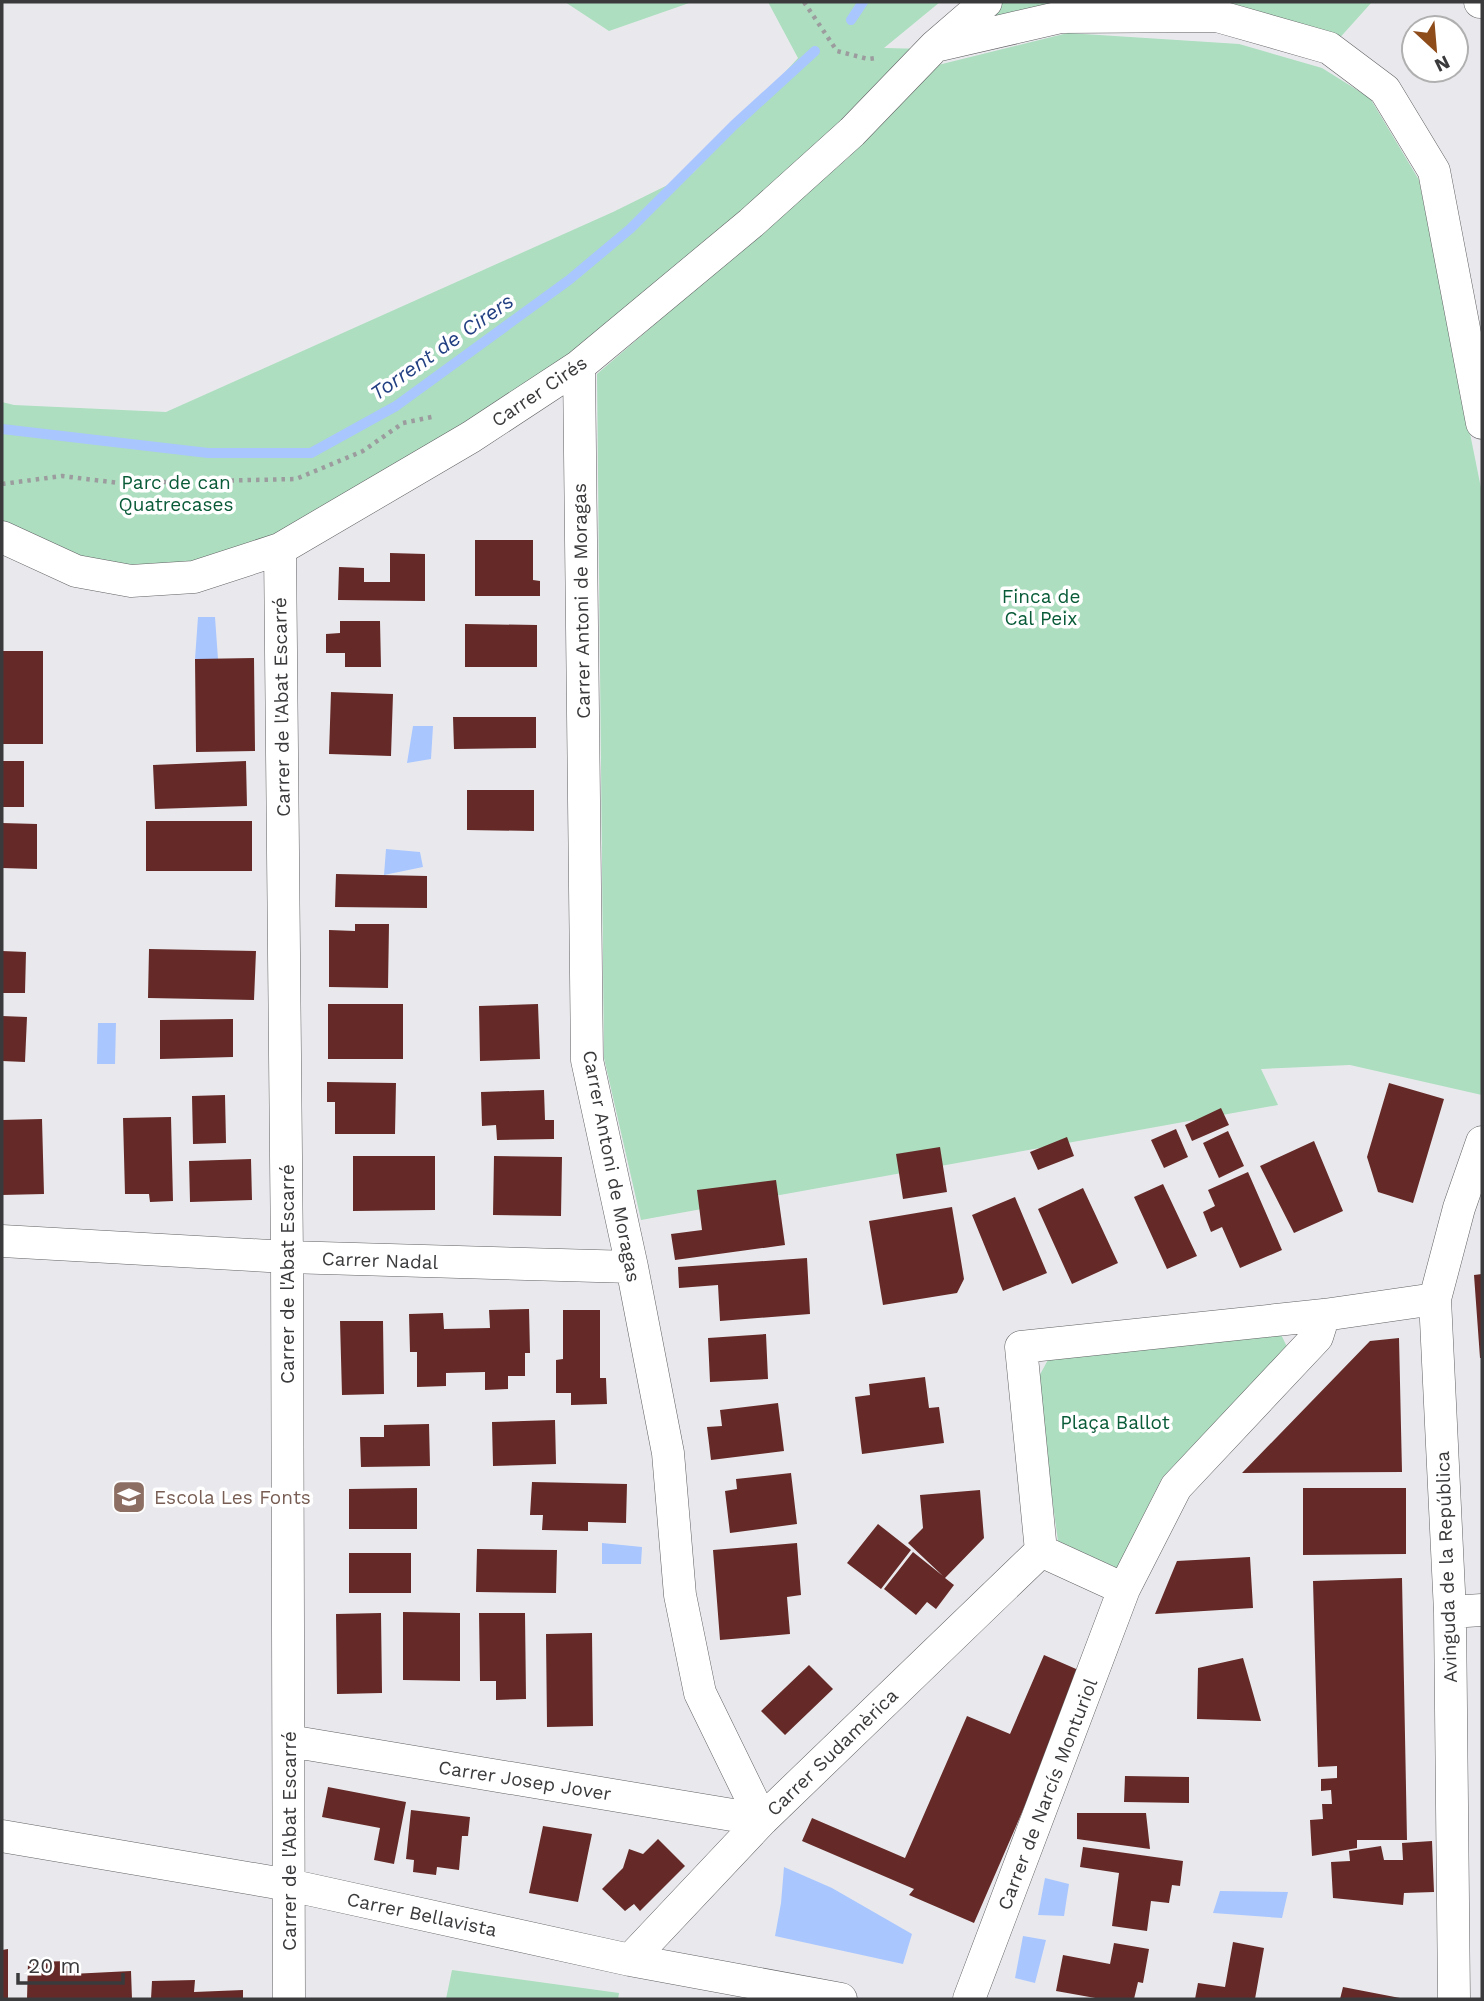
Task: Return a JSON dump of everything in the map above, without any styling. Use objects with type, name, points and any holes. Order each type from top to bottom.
[{"type":"street","name":"Carrer Cirés","points":[[2,537],[76,570],[131,581],[194,577],[280,548],[471,437],[579,366],[771,205],[852,132],[935,46],[986,2]]},
{"type":"street","points":[[935,46],[1061,17],[1217,16],[1329,48],[1385,90],[1434,171],[1482,423]]},
{"type":"street","name":"Carrer Antoni de Moragas","points":[[579,366],[587,1060],[632,1267],[668,1453],[680,1595],[700,1693],[762,1820]]},
{"type":"street","name":"Carrer de l'Abat Escarré","points":[[280,548],[287,1257],[289,1999]]},
{"type":"street","name":"Avinguda de la República","points":[[1454,1999],[1450,1612],[1435,1298],[1459,1208],[1482,1142]]},
{"type":"street","name":"Carrer Nadal","points":[[2,1241],[287,1257],[632,1267]]},
{"type":"street","points":[[1324,1315],[1317,1337],[1176,1487],[1124,1589],[1041,1551],[1021,1347],[1324,1315],[1435,1298]]},
{"type":"street","name":"Carrer Sudamèrica","points":[[630,1960],[762,1820],[1041,1551]]},
{"type":"street","name":"Carrer de Narcís Monturiol","points":[[969,1999],[1124,1589]]},
{"type":"street","points":[[1450,1612],[1482,1610]]},
{"type":"street","name":"Carrer Josep Jover","points":[[289,1741],[762,1820]]},
{"type":"street","name":"Carrer Bellavista","points":[[2,1836],[289,1885],[630,1960],[841,1999]]},
{"type":"path","points":[[804,2],[837,51],[868,59],[880,57]]},
{"type":"path","points":[[2,484],[62,476],[120,483],[296,479],[363,451],[403,424],[441,415]]},
{"type":"green space","points":[[565,2],[692,2],[609,31]]},
{"type":"green space","name":"Parc de can Quatrecases","points":[[768,2],[940,2],[884,48],[927,49],[568,366],[276,544],[191,571],[129,574],[2,531],[2,402],[14,405],[166,412],[613,212],[694,172],[798,58]]},
{"type":"green space","points":[[999,2],[1372,2],[1336,42],[1222,11],[967,29]]},
{"type":"green space","name":"Finca de Cal Peix","points":[[1068,33],[1239,44],[1322,68],[1370,98],[1419,180],[1482,493],[1482,1095],[1350,1065],[1261,1069],[1278,1105],[641,1220],[604,1058],[597,374],[848,158],[938,65]]},
{"type":"green space","name":"Plaça Ballot","points":[[1278,1328],[1287,1347],[1162,1478],[1117,1568],[1058,1541],[1036,1382],[1050,1356]]},
{"type":"green space","points":[[452,1970],[619,1993],[618,1999],[446,1999]]},
{"type":"water","points":[[198,617],[215,617],[218,659],[195,659]]},
{"type":"water","points":[[413,726],[433,726],[431,759],[407,763]]},
{"type":"water","points":[[386,849],[420,852],[423,867],[384,875]]},
{"type":"water","points":[[98,1023],[116,1023],[115,1064],[97,1064]]},
{"type":"water","points":[[602,1543],[642,1547],[641,1564],[602,1564]]},
{"type":"water","points":[[784,1867],[832,1888],[912,1934],[903,1964],[775,1936]]},
{"type":"water","points":[[1045,1878],[1069,1884],[1064,1916],[1038,1915]]},
{"type":"water","points":[[1220,1891],[1288,1892],[1282,1918],[1213,1913]]},
{"type":"water","points":[[1023,1936],[1046,1940],[1035,1983],[1015,1978]]},
{"type":"building","points":[[475,540],[533,540],[533,580],[540,581],[540,596],[475,596]]},
{"type":"building","points":[[390,553],[425,554],[425,601],[338,600],[339,567],[364,568],[364,582],[390,582]]},
{"type":"building","points":[[340,621],[380,621],[381,667],[345,667],[345,653],[326,653],[326,634],[340,633]]},
{"type":"building","points":[[465,624],[537,625],[537,667],[465,667]]},
{"type":"building","points":[[2,651],[43,651],[43,744],[2,744]]},
{"type":"building","points":[[254,658],[255,751],[196,752],[195,659]]},
{"type":"building","points":[[331,692],[393,694],[391,756],[329,754]]},
{"type":"building","points":[[453,717],[536,717],[536,748],[454,749]]},
{"type":"building","points":[[2,761],[24,761],[24,807],[2,807]]},
{"type":"building","points":[[246,761],[247,806],[155,809],[153,765]]},
{"type":"building","points":[[467,790],[534,790],[534,831],[467,830]]},
{"type":"building","points":[[146,821],[252,821],[252,871],[146,871]]},
{"type":"building","points":[[2,823],[37,824],[37,869],[2,868]]},
{"type":"building","points":[[336,874],[427,876],[427,908],[335,907]]},
{"type":"building","points":[[355,924],[389,924],[388,988],[329,987],[329,930],[355,931]]},
{"type":"building","points":[[149,949],[256,951],[254,1000],[148,998]]},
{"type":"building","points":[[2,951],[26,952],[25,993],[2,993]]},
{"type":"building","points":[[328,1004],[403,1004],[403,1059],[328,1059]]},
{"type":"building","points":[[538,1004],[540,1059],[480,1061],[479,1006]]},
{"type":"building","points":[[2,1016],[27,1017],[25,1062],[2,1061]]},
{"type":"building","points":[[233,1019],[233,1057],[160,1059],[160,1020]]},
{"type":"building","points":[[327,1082],[396,1083],[395,1134],[335,1134],[335,1102],[327,1102]]},
{"type":"building","points":[[1389,1083],[1444,1099],[1413,1203],[1378,1192],[1367,1157]]},
{"type":"building","points":[[544,1090],[545,1120],[554,1120],[554,1139],[497,1140],[496,1125],[482,1126],[481,1092]]},
{"type":"building","points":[[225,1095],[226,1143],[193,1144],[192,1096]]},
{"type":"building","points":[[1221,1108],[1229,1125],[1192,1141],[1185,1125]]},
{"type":"building","points":[[171,1117],[173,1201],[150,1202],[149,1194],[125,1194],[123,1118]]},
{"type":"building","points":[[42,1119],[44,1194],[2,1195],[2,1120]]},
{"type":"building","points":[[1176,1129],[1188,1157],[1164,1168],[1151,1140]]},
{"type":"building","points":[[1228,1131],[1244,1166],[1219,1178],[1203,1143]]},
{"type":"building","points":[[1067,1137],[1074,1156],[1038,1170],[1030,1152]]},
{"type":"building","points":[[1314,1141],[1343,1211],[1294,1233],[1260,1166]]},
{"type":"building","points":[[940,1147],[947,1192],[903,1199],[896,1154]]},
{"type":"building","points":[[353,1156],[435,1156],[435,1210],[353,1211]]},
{"type":"building","points":[[494,1156],[562,1157],[561,1216],[493,1215]]},
{"type":"building","points":[[251,1159],[252,1200],[190,1202],[189,1161]]},
{"type":"building","points":[[1248,1172],[1282,1250],[1240,1268],[1222,1227],[1211,1232],[1203,1212],[1215,1206],[1208,1190]]},
{"type":"building","points":[[776,1180],[785,1245],[675,1260],[671,1234],[702,1230],[697,1190]]},
{"type":"building","points":[[1163,1184],[1197,1256],[1167,1269],[1134,1197]]},
{"type":"building","points":[[1083,1188],[1118,1263],[1072,1284],[1038,1209]]},
{"type":"building","points":[[1015,1197],[1047,1273],[1003,1291],[972,1215]]},
{"type":"building","points":[[952,1207],[964,1279],[957,1293],[883,1305],[869,1221]]},
{"type":"building","points":[[807,1258],[810,1314],[720,1321],[718,1285],[679,1288],[678,1267]]},
{"type":"building","points":[[1482,1274],[1482,1358],[1480,1358],[1474,1275]]},
{"type":"building","points":[[529,1309],[530,1353],[525,1353],[525,1376],[508,1376],[508,1389],[485,1390],[485,1372],[446,1373],[446,1386],[417,1387],[417,1352],[410,1352],[409,1314],[443,1313],[444,1329],[490,1328],[489,1310]]},
{"type":"building","points":[[563,1310],[600,1310],[600,1378],[606,1378],[607,1404],[571,1405],[571,1393],[556,1393],[556,1360],[563,1359]]},
{"type":"building","points":[[340,1321],[383,1321],[384,1394],[342,1395]]},
{"type":"building","points":[[766,1334],[768,1379],[710,1382],[708,1338]]},
{"type":"building","points":[[1399,1338],[1402,1472],[1242,1473],[1370,1341]]},
{"type":"building","points":[[925,1377],[929,1408],[939,1407],[944,1443],[862,1454],[855,1397],[870,1395],[869,1384]]},
{"type":"building","points":[[778,1403],[784,1451],[711,1460],[707,1427],[722,1426],[720,1410]]},
{"type":"building","points":[[555,1420],[556,1464],[493,1466],[492,1422]]},
{"type":"building","points":[[429,1424],[430,1466],[361,1467],[360,1437],[384,1437],[384,1425]]},
{"type":"building","points":[[791,1473],[797,1524],[730,1533],[725,1491],[737,1489],[736,1479]]},
{"type":"building","points":[[532,1482],[627,1484],[626,1523],[588,1522],[588,1531],[542,1530],[543,1515],[530,1515]]},
{"type":"building","points":[[417,1488],[417,1529],[349,1529],[349,1489]]},
{"type":"building","points":[[1303,1488],[1406,1488],[1406,1554],[1303,1555]]},
{"type":"building","points":[[980,1490],[984,1538],[945,1578],[954,1585],[936,1609],[927,1602],[916,1615],[884,1589],[913,1552],[943,1576],[908,1543],[923,1528],[920,1495]]},
{"type":"building","points":[[878,1524],[911,1550],[881,1589],[847,1563]]},
{"type":"building","points":[[797,1543],[801,1595],[787,1597],[790,1634],[720,1640],[713,1550]]},
{"type":"building","points":[[477,1549],[557,1550],[556,1593],[476,1592]]},
{"type":"building","points":[[349,1553],[411,1553],[411,1593],[349,1593]]},
{"type":"building","points":[[1250,1557],[1253,1608],[1155,1614],[1177,1561]]},
{"type":"building","points":[[1402,1578],[1407,1840],[1357,1840],[1357,1848],[1312,1856],[1310,1820],[1323,1819],[1322,1804],[1332,1804],[1331,1790],[1321,1791],[1321,1779],[1337,1778],[1337,1766],[1318,1767],[1313,1581]]},
{"type":"building","points":[[403,1612],[460,1613],[460,1681],[403,1680]]},
{"type":"building","points":[[381,1613],[382,1693],[337,1694],[336,1614]]},
{"type":"building","points":[[479,1613],[525,1613],[526,1699],[496,1700],[496,1681],[480,1681]]},
{"type":"building","points":[[592,1633],[593,1726],[547,1727],[546,1634]]},
{"type":"building","points":[[1044,1655],[1083,1672],[974,1923],[909,1895],[914,1889],[802,1841],[812,1818],[905,1858],[967,1716],[1010,1734]]},
{"type":"building","points":[[1243,1658],[1261,1721],[1197,1719],[1198,1668]]},
{"type":"building","points":[[809,1665],[833,1689],[785,1735],[761,1711]]},
{"type":"building","points":[[1125,1776],[1189,1777],[1189,1803],[1124,1802]]},
{"type":"building","points":[[328,1787],[406,1802],[394,1864],[374,1860],[380,1828],[322,1817]]},
{"type":"building","points":[[411,1810],[470,1817],[468,1836],[462,1836],[459,1870],[437,1867],[436,1875],[413,1872],[414,1860],[406,1859]]},
{"type":"building","points":[[1077,1813],[1146,1813],[1150,1849],[1077,1839]]},
{"type":"building","points":[[543,1826],[592,1834],[578,1902],[529,1893]]},
{"type":"building","points":[[658,1839],[685,1866],[640,1911],[634,1904],[625,1911],[602,1889],[623,1868],[629,1849],[643,1854]]},
{"type":"building","points":[[1432,1841],[1434,1892],[1404,1893],[1403,1905],[1333,1898],[1331,1862],[1350,1861],[1349,1851],[1381,1846],[1384,1860],[1403,1860],[1402,1843]]},
{"type":"building","points":[[1083,1847],[1183,1861],[1180,1886],[1172,1885],[1169,1903],[1151,1901],[1147,1931],[1112,1926],[1119,1873],[1080,1867]]},
{"type":"building","points":[[1233,1942],[1264,1948],[1255,1999],[1195,1999],[1198,1983],[1225,1987]]},
{"type":"building","points":[[1114,1943],[1149,1949],[1143,1983],[1138,1982],[1134,1999],[1101,1999],[1056,1991],[1063,1955],[1110,1964]]},
{"type":"building","points":[[8,1949],[8,1999],[2,1999],[2,1950]]},
{"type":"building","points":[[71,1961],[71,1974],[131,1971],[132,1999],[27,1999],[28,1962]]},
{"type":"building","points":[[195,1980],[194,1992],[243,1990],[243,1999],[151,1999],[152,1981]]},
{"type":"building","points":[[1343,1987],[1400,1998],[1400,1999],[1340,1999]]},
{"type":"waterway","name":"Torrent de Cirers","points":[[851,20],[863,2]]},
{"type":"waterway","name":"Torrent de Cirers","points":[[2,429],[208,453],[311,453],[396,406],[569,280],[630,229],[734,125],[815,51]]},
{"type":"place","name":"Escola Les Fonts","points":[[129,1497]]}]
